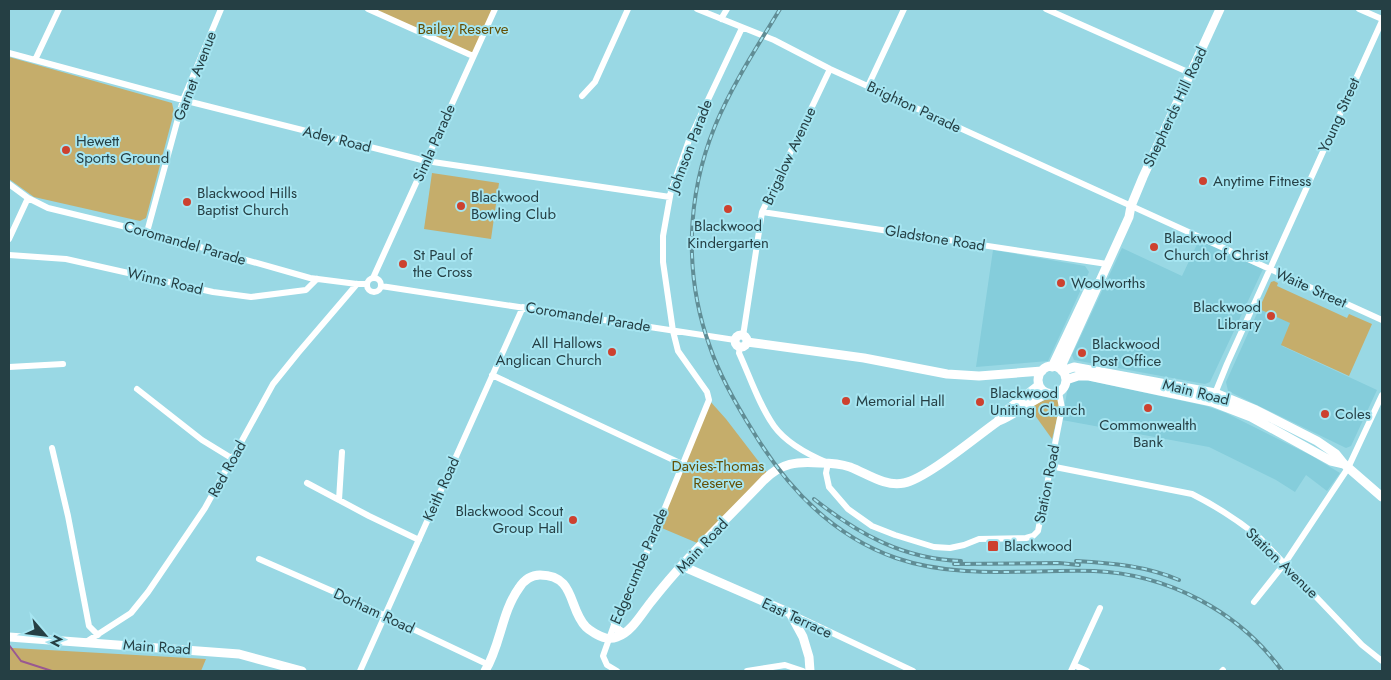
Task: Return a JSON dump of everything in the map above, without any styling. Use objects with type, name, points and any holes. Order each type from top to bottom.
[{"type":"main road","name":"Shepherds Hill Road","points":[[1058,369],[1104,263],[1128,217],[1131,206],[1220,9]]},
{"type":"main road","name":"Shepherds Hill Road","points":[[1058,369],[1068,350],[1104,263]]},
{"type":"main road","name":"Coromandel Parade","points":[[741,341],[864,358],[947,374],[979,376],[1042,371]]},
{"type":"main road","points":[[1068,350],[1074,367]]},
{"type":"main road","name":"Main Road","points":[[1058,369],[1074,367],[1214,397],[1331,461],[1346,466],[1382,496]]},
{"type":"main road","points":[[1022,372],[1039,384],[1048,394],[1060,392],[1066,380],[1058,369],[1047,368],[1042,371],[1039,377],[1039,384]]},
{"type":"main road","name":"Main Road","points":[[1066,380],[1078,376],[1089,376],[1214,397]]},
{"type":"main road","name":"Main Road","points":[[997,422],[1007,410],[1039,384]]},
{"type":"main road","name":"Main Road","points":[[623,634],[682,566],[764,480],[778,469],[788,464],[803,461],[828,463],[850,467],[894,484],[915,480],[997,422],[1012,415],[1033,400],[1048,394]]},
{"type":"main road","name":"East Terrace","points":[[682,566],[790,613]]},
{"type":"main road","points":[[487,668],[495,652],[508,606],[524,581],[535,575],[548,575],[557,578],[563,583],[572,595],[586,628],[602,638],[615,638],[623,634],[617,629],[614,622]]},
{"type":"main road","points":[[790,613],[803,637],[809,657],[810,671]]},
{"type":"main road","name":"Main Road","points":[[9,637],[239,654],[302,671]]},
{"type":"street","points":[[35,60],[59,9]]},
{"type":"street","name":"Garnet Avenue","points":[[148,232],[183,100],[221,9]]},
{"type":"street","points":[[368,9],[473,56]]},
{"type":"street","name":"Simla Parade","points":[[373,278],[495,9]]},
{"type":"street","points":[[582,96],[595,82],[628,9]]},
{"type":"street","name":"Brighton Parade","points":[[697,9],[774,40],[830,69],[1131,206]]},
{"type":"street","points":[[722,19],[727,9]]},
{"type":"street","points":[[868,86],[904,9]]},
{"type":"street","points":[[1046,9],[1190,73]]},
{"type":"street","points":[[1361,9],[1382,20]]},
{"type":"street","name":"Young Street","points":[[1214,397],[1382,20]]},
{"type":"street","name":"Johnson Parade","points":[[673,331],[664,262],[663,236],[670,197],[689,140],[742,28]]},
{"type":"street","name":"Adey Road","points":[[9,53],[183,100],[426,161],[670,197]]},
{"type":"street","name":"Brigalow Avenue","points":[[741,341],[762,212],[830,69]]},
{"type":"street","name":"Coromandel Parade","points":[[9,184],[28,198],[48,208],[148,232],[310,278],[366,284]]},
{"type":"street","points":[[9,239],[28,198]]},
{"type":"street","name":"Waite Street","points":[[1131,206],[1382,320]]},
{"type":"street","name":"Gladstone Road","points":[[762,212],[1104,263]]},
{"type":"street","name":"Winns Road","points":[[9,255],[66,259],[213,292],[251,297],[306,290],[311,286]]},
{"type":"street","points":[[310,278],[311,286]]},
{"type":"street","points":[[373,278],[379,280],[380,286],[374,292],[367,288],[366,284],[369,279],[373,278]]},
{"type":"street","points":[[311,286],[317,279]]},
{"type":"street","name":"Red Road","points":[[86,642],[132,613],[148,592],[205,508],[274,384],[357,284]]},
{"type":"street","name":"Coromandel Parade","points":[[380,286],[741,341]]},
{"type":"street","name":"Keith Road","points":[[360,671],[523,307]]},
{"type":"street","name":"Edgecumbe Parade","points":[[616,671],[607,665],[603,656],[608,638],[642,564],[708,400],[707,392],[678,351],[673,331]]},
{"type":"street","points":[[741,341],[739,353],[765,411],[775,427],[796,447],[828,463]]},
{"type":"street","points":[[9,367],[63,364]]},
{"type":"street","points":[[492,376],[682,464]]},
{"type":"street","points":[[137,389],[202,440],[232,459]]},
{"type":"street","name":"Station Road","points":[[828,463],[826,473],[829,487],[848,508],[872,526],[895,536],[934,547],[950,548],[979,539],[1026,538],[1033,536],[1038,530],[1062,408],[1060,392]]},
{"type":"street","points":[[1254,602],[1285,563],[1346,466],[1382,394]]},
{"type":"street","points":[[52,448],[68,516],[89,626],[98,635]]},
{"type":"street","points":[[339,500],[342,452]]},
{"type":"street","name":"Station Avenue","points":[[1050,466],[1192,494],[1212,504],[1247,527],[1285,563],[1362,645],[1382,660]]},
{"type":"street","points":[[307,483],[368,516],[419,540]]},
{"type":"street","name":"Dorham Road","points":[[259,559],[385,616],[487,668]]},
{"type":"street","points":[[1087,671],[1072,668],[1100,608]]},
{"type":"street","name":"East Terrace","points":[[790,613],[913,671]]},
{"type":"street","points":[[268,661],[272,671]]},
{"type":"street","points":[[747,671],[785,666],[803,671]]},
{"type":"shaded area","points":[[1199,240],[1263,269],[1210,382],[1205,384],[1074,360],[1072,355],[1122,248],[1182,276]]},
{"type":"shaded area","points":[[993,250],[1085,266],[1089,272],[1048,361],[976,367]]},
{"type":"shaded area","points":[[1259,309],[1291,323],[1282,346],[1377,390],[1351,446],[1346,448],[1228,391],[1226,382]]},
{"type":"shaded area","points":[[1077,378],[1206,406],[1226,413],[1312,456],[1340,473],[1327,491],[1306,475],[1295,492],[1276,480],[1209,447],[1062,420],[1069,381]]},
{"type":"green space","name":"Bailey Reserve","points":[[368,9],[495,9],[473,56]]},
{"type":"green space","points":[[9,57],[172,103],[174,112],[146,218],[140,221],[34,197],[9,179]]},
{"type":"green space","name":"Blackwood Bowling Club","points":[[432,173],[499,183],[491,239],[424,229]]},
{"type":"green space","points":[[1271,282],[1278,283],[1277,286],[1347,318],[1349,314],[1372,324],[1349,376],[1281,345],[1290,323],[1259,309]]},
{"type":"green space","points":[[1058,399],[1060,407],[1052,439],[1029,407],[1045,400]]},
{"type":"green space","name":"Davies-Thomas Reserve","points":[[709,400],[769,475],[702,545],[657,526]]},
{"type":"green space","points":[[9,648],[206,659],[201,671],[9,671]]},
{"type":"waterway","points":[[9,645],[21,661],[52,671]]},
{"type":"railway","points":[[780,9],[737,81],[715,126],[698,180],[692,236],[696,292],[710,347],[724,380],[741,412],[767,454],[797,491],[814,508],[832,524],[873,549],[920,565],[945,569],[994,572],[1094,571],[1148,579],[1174,588],[1223,614],[1245,630],[1282,671]]},
{"type":"railway","points":[[814,499],[847,523],[882,542],[920,555],[961,561]]},
{"type":"railway","points":[[1076,561],[1129,566],[1154,571],[1179,580]]},
{"type":"railway","points":[[954,564],[1059,563],[1079,565]]},
{"type":"place","name":"Hewett Sports Ground","points":[[66,150]]},
{"type":"place","name":"Anytime Fitness","points":[[1203,181]]},
{"type":"place","name":"Blackwood Hills Baptist Church","points":[[187,202]]},
{"type":"place","name":"Blackwood Bowling Club","points":[[461,206]]},
{"type":"place","name":"Blackwood Kindergarten","points":[[728,209]]},
{"type":"place","name":"Blackwood Church of Christ","points":[[1154,247]]},
{"type":"place","name":"St Paul of the Cross","points":[[403,264]]},
{"type":"place","name":"Woolworths","points":[[1061,283]]},
{"type":"place","name":"Blackwood Library","points":[[1271,316]]},
{"type":"place","name":"All Hallows Anglican Church","points":[[612,352]]},
{"type":"place","name":"Blackwood Post Office","points":[[1082,353]]},
{"type":"place","name":"Memorial Hall","points":[[846,401]]},
{"type":"place","name":"Blackwood Uniting Church","points":[[980,402]]},
{"type":"place","name":"Commonwealth Bank","points":[[1148,408]]},
{"type":"place","name":"Coles","points":[[1325,414]]},
{"type":"place","name":"Blackwood Scout Group Hall","points":[[573,520]]},
{"type":"place","name":"Blackwood","points":[[993,546]]}]
